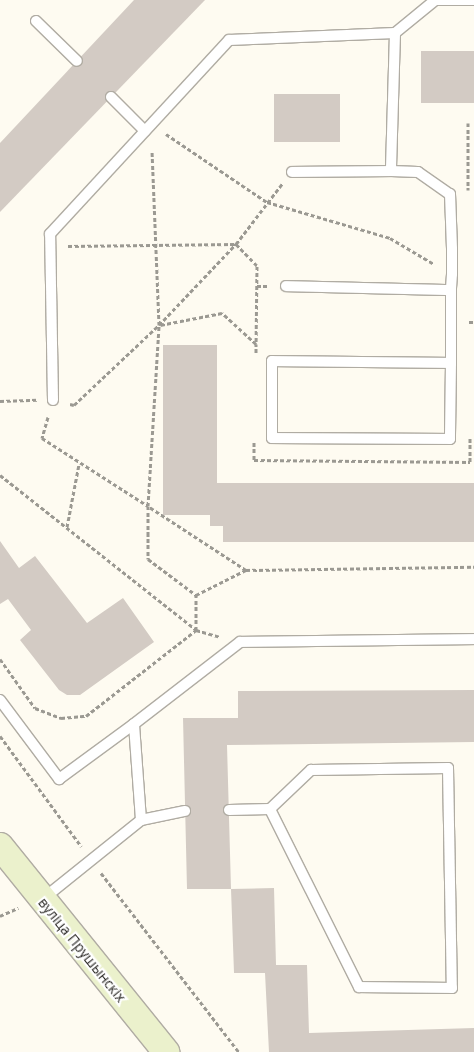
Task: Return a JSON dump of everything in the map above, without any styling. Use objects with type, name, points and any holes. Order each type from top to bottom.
[{"type":"street","name":"вуліца Прушынскіх","points":[[0,846],[41,900],[166,1052]]},
{"type":"lane","points":[[53,400],[50,234],[229,40],[395,33],[434,0],[474,0]]},
{"type":"lane","points":[[36,21],[77,61]]},
{"type":"lane","points":[[391,171],[395,33]]},
{"type":"lane","points":[[111,97],[148,128]]},
{"type":"lane","points":[[292,172],[418,172],[450,194],[452,274],[451,290],[451,364],[450,439],[272,438],[272,361],[451,364]]},
{"type":"lane","points":[[286,286],[451,290]]},
{"type":"lane","points":[[0,700],[59,779],[240,642],[474,639]]},
{"type":"lane","points":[[134,724],[141,820]]},
{"type":"lane","points":[[229,810],[270,810],[311,770],[448,768],[452,988],[358,987],[270,810]]},
{"type":"lane","points":[[41,900],[141,820],[185,811]]},
{"type":"path","points":[[148,128],[267,202],[390,238],[452,274]]},
{"type":"path","points":[[148,128],[159,325],[148,506],[148,558],[196,595]]},
{"type":"path","points":[[0,401],[53,400],[74,404],[159,325],[236,244],[292,172]]},
{"type":"path","points":[[50,246],[154,243],[236,244],[258,266],[256,344],[222,312],[159,325]]},
{"type":"path","points":[[469,322],[474,322]]},
{"type":"path","points":[[53,400],[42,438],[79,464],[148,506],[246,570]]},
{"type":"path","points":[[67,527],[79,464]]},
{"type":"path","points":[[0,475],[196,630],[240,642]]},
{"type":"path","points":[[196,595],[246,570],[474,567]]},
{"type":"path","points":[[196,595],[196,630]]},
{"type":"path","points":[[0,659],[35,708],[61,718],[86,716],[196,630]]},
{"type":"path","points":[[0,736],[91,860],[239,1052]]},
{"type":"building","points":[[134,0],[205,0],[0,212],[0,143]]},
{"type":"building","points":[[421,51],[474,51],[474,103],[421,103]]},
{"type":"building","points":[[274,94],[340,94],[340,142],[274,142]]},
{"type":"building","points":[[163,345],[217,345],[217,483],[474,483],[474,542],[223,542],[223,526],[210,526],[210,515],[163,515]]},
{"type":"building","points":[[0,541],[19,568],[35,556],[87,623],[123,598],[154,642],[80,695],[67,695],[59,690],[20,640],[31,630],[8,599],[0,604]]},
{"type":"building","points":[[474,690],[474,742],[227,745],[231,889],[187,889],[183,718],[238,718],[238,691]]},
{"type":"building","points":[[274,888],[276,965],[307,965],[309,1033],[474,1028],[474,1052],[269,1052],[265,973],[234,973],[231,889]]}]
